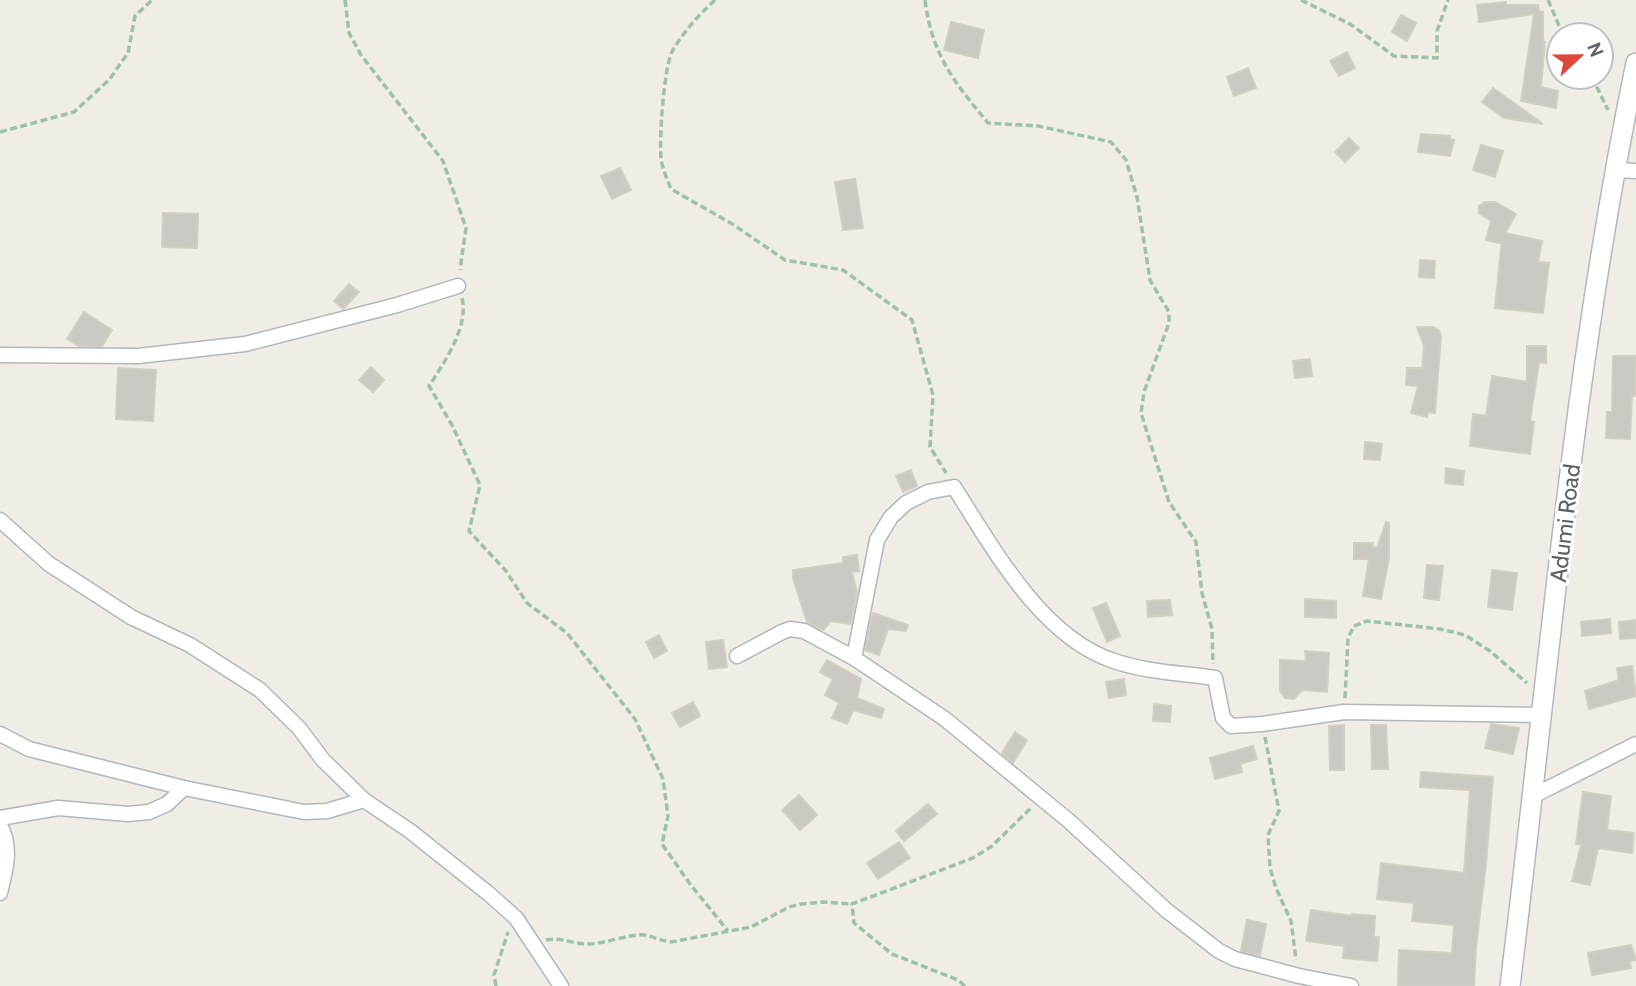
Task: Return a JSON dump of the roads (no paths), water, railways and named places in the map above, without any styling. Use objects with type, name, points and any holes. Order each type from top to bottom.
[{"type":"main road","name":"Adumi Road","points":[[1510,986],[1579,408],[1614,170],[1636,63]]},
{"type":"street","points":[[1614,170],[1636,171]]},
{"type":"street","points":[[0,355],[138,356],[245,344],[397,306],[458,286]]},
{"type":"street","points":[[854,658],[877,540],[891,517],[906,503],[928,492],[954,487],[1018,584],[1066,634],[1090,651],[1115,662],[1214,678],[1223,718],[1231,726],[1344,712],[1542,707]]},
{"type":"street","points":[[0,520],[61,571],[131,617],[190,645],[260,690],[299,728],[323,760],[364,800],[410,831],[516,918],[561,986]]},
{"type":"street","points":[[737,656],[790,629],[804,631],[854,658],[945,719],[1069,821],[1166,910],[1219,951],[1235,959],[1298,976],[1352,986]]},
{"type":"street","points":[[0,734],[29,749],[184,788],[304,812],[327,811],[364,800]]},
{"type":"street","points":[[1533,796],[1636,744]]},
{"type":"street","points":[[0,818],[58,808],[128,814],[149,812],[167,804],[184,788]]},
{"type":"street","points":[[0,825],[7,838],[8,855],[0,893]]}]
